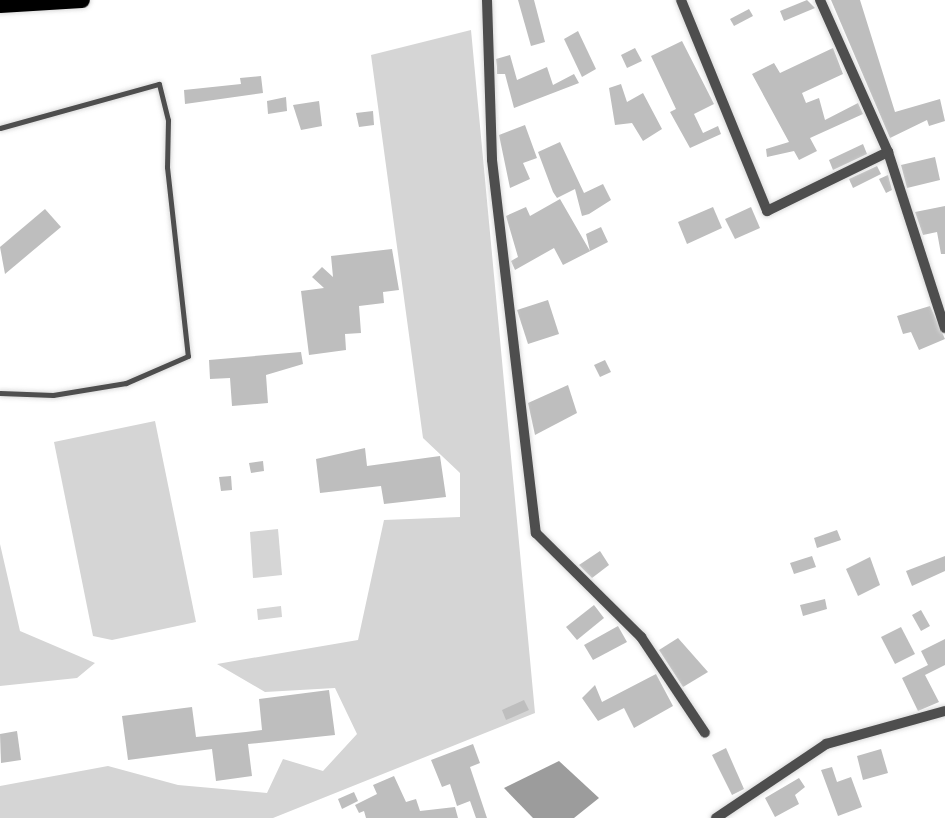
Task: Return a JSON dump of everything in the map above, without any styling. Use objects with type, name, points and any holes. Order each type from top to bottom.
[{"type":"highway","points":[[0,5],[82,0]]},
{"type":"street","points":[[487,0],[492,160],[536,533],[641,637],[705,734]]},
{"type":"street","points":[[681,0],[767,211],[888,152]]},
{"type":"street","points":[[820,0],[888,152],[945,328]]},
{"type":"street","points":[[716,818],[826,744],[945,711]]},
{"type":"lane","points":[[0,128],[159,84],[168,120],[167,167],[189,356],[126,383],[53,395],[0,393]]},
{"type":"shaded area","points":[[471,30],[535,713],[273,818],[0,818],[0,786],[108,766],[178,785],[267,793],[283,759],[323,771],[357,734],[335,688],[265,692],[217,664],[358,640],[384,520],[460,517],[460,473],[423,438],[371,55]]},
{"type":"shaded area","points":[[155,421],[196,622],[112,640],[93,636],[54,442]]},
{"type":"shaded area","points":[[278,529],[282,575],[253,578],[250,532]]},
{"type":"shaded area","points":[[0,544],[20,631],[95,663],[77,678],[0,686]]},
{"type":"shaded area","points":[[281,606],[282,617],[258,620],[257,609]]},
{"type":"shaded area","points":[[559,761],[599,798],[574,818],[533,818],[504,788]]},
{"type":"building","points":[[518,0],[534,0],[545,42],[531,46]]},
{"type":"building","points":[[807,0],[815,8],[784,21],[780,11]]},
{"type":"building","points":[[831,0],[860,0],[895,112],[940,99],[945,121],[929,126],[927,120],[890,138]]},
{"type":"building","points":[[749,9],[753,16],[734,26],[730,19]]},
{"type":"building","points":[[578,31],[596,69],[582,77],[564,39]]},
{"type":"building","points":[[682,41],[714,104],[694,114],[703,133],[718,126],[721,134],[690,148],[670,112],[676,109],[651,56]]},
{"type":"building","points":[[635,48],[642,61],[627,68],[621,55]]},
{"type":"building","points":[[833,48],[843,74],[802,93],[806,103],[819,98],[825,120],[858,103],[863,114],[810,138],[817,151],[799,160],[794,151],[767,157],[766,149],[789,142],[752,74],[774,63],[780,73]]},
{"type":"building","points":[[510,55],[517,80],[547,67],[553,85],[574,74],[579,83],[514,108],[505,74],[497,74],[496,59]]},
{"type":"building","points":[[261,76],[263,93],[185,104],[184,90],[241,84],[240,78]]},
{"type":"building","points":[[621,84],[627,102],[643,93],[662,129],[643,141],[632,123],[615,125],[609,88]]},
{"type":"building","points":[[286,97],[287,111],[268,114],[267,101]]},
{"type":"building","points":[[319,101],[322,126],[301,130],[293,105]]},
{"type":"building","points":[[373,111],[374,125],[359,127],[356,113]]},
{"type":"building","points":[[525,125],[537,158],[523,163],[530,179],[510,188],[499,135]]},
{"type":"building","points":[[560,142],[584,193],[603,184],[611,200],[589,214],[582,216],[575,189],[557,198],[553,192],[538,152]]},
{"type":"building","points":[[863,144],[867,154],[833,170],[829,160]]},
{"type":"building","points":[[935,157],[940,180],[907,188],[901,165]]},
{"type":"building","points":[[877,166],[881,174],[853,188],[849,179]]},
{"type":"building","points":[[888,175],[892,190],[886,193],[879,179]]},
{"type":"building","points":[[560,199],[590,251],[586,234],[601,227],[608,242],[563,265],[554,248],[515,270],[511,261],[518,257],[506,216],[526,207],[530,216]]},
{"type":"building","points":[[945,206],[945,254],[941,254],[937,232],[923,235],[915,212]]},
{"type":"building","points":[[713,207],[722,228],[687,244],[678,222]]},
{"type":"building","points":[[751,207],[760,228],[735,239],[725,219]]},
{"type":"building","points":[[45,209],[61,227],[5,274],[0,247]]},
{"type":"building","points":[[392,249],[399,290],[383,292],[384,303],[359,306],[361,333],[345,334],[346,350],[309,355],[301,291],[324,288],[312,277],[322,267],[333,277],[331,256]]},
{"type":"building","points":[[548,300],[559,334],[528,344],[517,310]]},
{"type":"building","points":[[930,306],[945,339],[919,350],[911,332],[903,334],[897,316]]},
{"type":"building","points":[[301,352],[303,364],[266,375],[268,403],[232,406],[230,378],[210,379],[209,360]]},
{"type":"building","points":[[605,360],[611,372],[600,377],[594,365]]},
{"type":"building","points":[[568,385],[577,413],[535,435],[528,403]]},
{"type":"building","points":[[365,448],[367,466],[440,456],[446,497],[384,504],[381,486],[320,493],[316,459]]},
{"type":"building","points":[[263,461],[264,471],[251,473],[249,463]]},
{"type":"building","points":[[231,476],[232,490],[221,491],[219,477]]},
{"type":"building","points":[[837,530],[841,540],[817,548],[814,538]]},
{"type":"building","points":[[600,551],[609,565],[592,578],[579,565]]},
{"type":"building","points":[[812,556],[816,567],[794,574],[790,563]]},
{"type":"building","points":[[945,556],[945,571],[912,586],[906,571]]},
{"type":"building","points":[[870,557],[880,585],[858,596],[846,569]]},
{"type":"building","points":[[825,599],[827,609],[803,616],[800,605]]},
{"type":"building","points":[[594,605],[604,618],[577,640],[566,627]]},
{"type":"building","points":[[921,610],[930,626],[921,631],[912,615]]},
{"type":"building","points":[[618,626],[627,642],[593,660],[584,645]]},
{"type":"building","points":[[901,627],[915,654],[895,664],[881,637]]},
{"type":"building","points":[[678,638],[708,672],[683,687],[659,650]]},
{"type":"building","points":[[945,639],[945,665],[925,675],[939,702],[918,711],[902,678],[928,665],[921,651]]},
{"type":"building","points":[[656,674],[673,706],[634,728],[624,708],[598,721],[582,698],[595,685],[602,702]]},
{"type":"building","points":[[329,690],[335,735],[248,744],[252,776],[216,781],[212,749],[128,760],[122,716],[192,707],[196,737],[262,730],[259,699]]},
{"type":"building","points":[[524,700],[529,710],[506,720],[502,710]]},
{"type":"building","points":[[17,731],[21,760],[1,763],[0,734]]},
{"type":"building","points":[[473,744],[480,763],[470,767],[487,818],[476,818],[470,801],[457,806],[450,784],[442,787],[431,760]]},
{"type":"building","points":[[726,748],[744,789],[732,795],[712,755]]},
{"type":"building","points":[[881,749],[888,773],[863,780],[857,756]]},
{"type":"building","points":[[832,767],[837,782],[851,777],[862,807],[838,816],[821,770]]},
{"type":"building","points":[[394,776],[406,802],[416,799],[420,811],[455,807],[458,818],[366,818],[364,811],[359,813],[355,805],[377,794],[373,785]]},
{"type":"building","points":[[799,778],[805,787],[795,795],[799,804],[775,817],[765,798]]},
{"type":"building","points":[[354,792],[358,801],[342,809],[338,799]]}]
